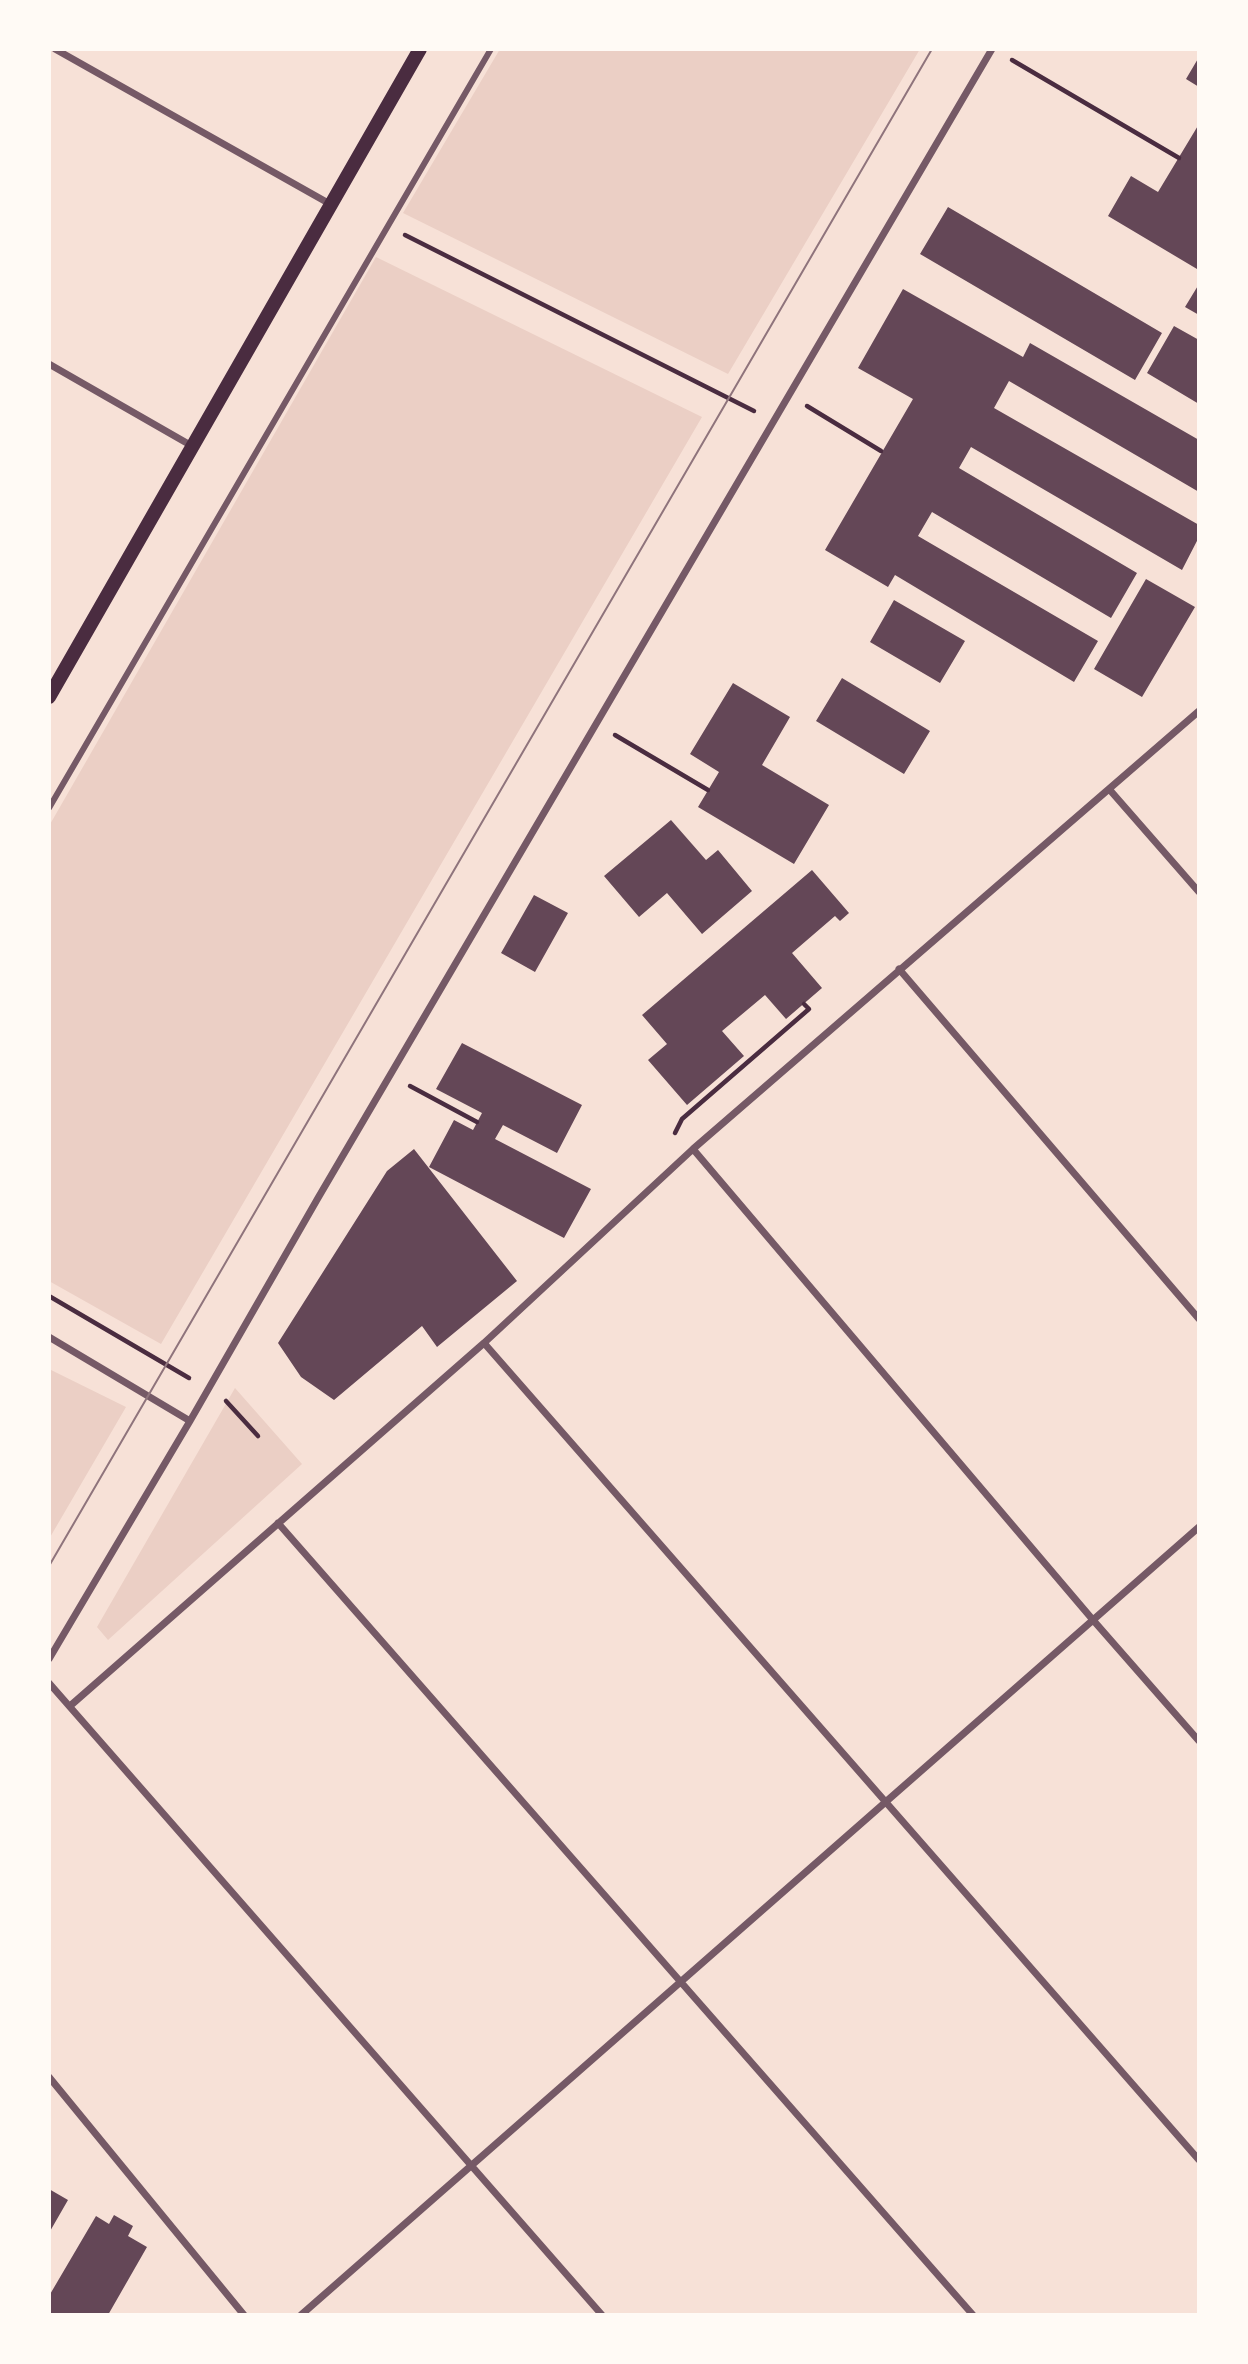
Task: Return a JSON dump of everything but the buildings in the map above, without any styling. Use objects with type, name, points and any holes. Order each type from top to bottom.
[{"type":"main road","points":[[51,690],[420,49]]},
{"type":"street","points":[[55,49],[330,204]]},
{"type":"street","points":[[49,808],[491,49]]},
{"type":"street","points":[[49,1658],[992,49]]},
{"type":"street","points":[[49,364],[192,446]]},
{"type":"street","points":[[70,1706],[484,1343],[693,1149],[1199,712]]},
{"type":"street","points":[[1110,789],[1199,892]]},
{"type":"street","points":[[899,969],[1199,1319]]},
{"type":"street","points":[[693,1149],[1199,1741]]},
{"type":"street","points":[[49,1337],[190,1421]]},
{"type":"street","points":[[484,1343],[1199,2160]]},
{"type":"street","points":[[278,1522],[973,2315]]},
{"type":"street","points":[[301,2315],[1199,1527]]},
{"type":"street","points":[[49,1682],[602,2315]]},
{"type":"street","points":[[49,2077],[244,2315]]},
{"type":"path","points":[[1005,55],[1179,158]]},
{"type":"path","points":[[387,226],[773,421]]},
{"type":"path","points":[[789,395],[881,451]]},
{"type":"path","points":[[596,724],[708,790]]},
{"type":"path","points":[[390,1075],[477,1122]]},
{"type":"path","points":[[49,1296],[224,1399],[258,1436]]},
{"type":"shaded area","points":[[500,49],[920,49],[728,374],[403,213]]},
{"type":"shaded area","points":[[376,257],[702,417],[161,1344],[49,1281],[49,826]]},
{"type":"shaded area","points":[[49,1369],[126,1407],[49,1539]]},
{"type":"shaded area","points":[[235,1388],[302,1464],[108,1640],[97,1627]]},
{"type":"tram line","points":[[49,1566],[932,49]]}]
